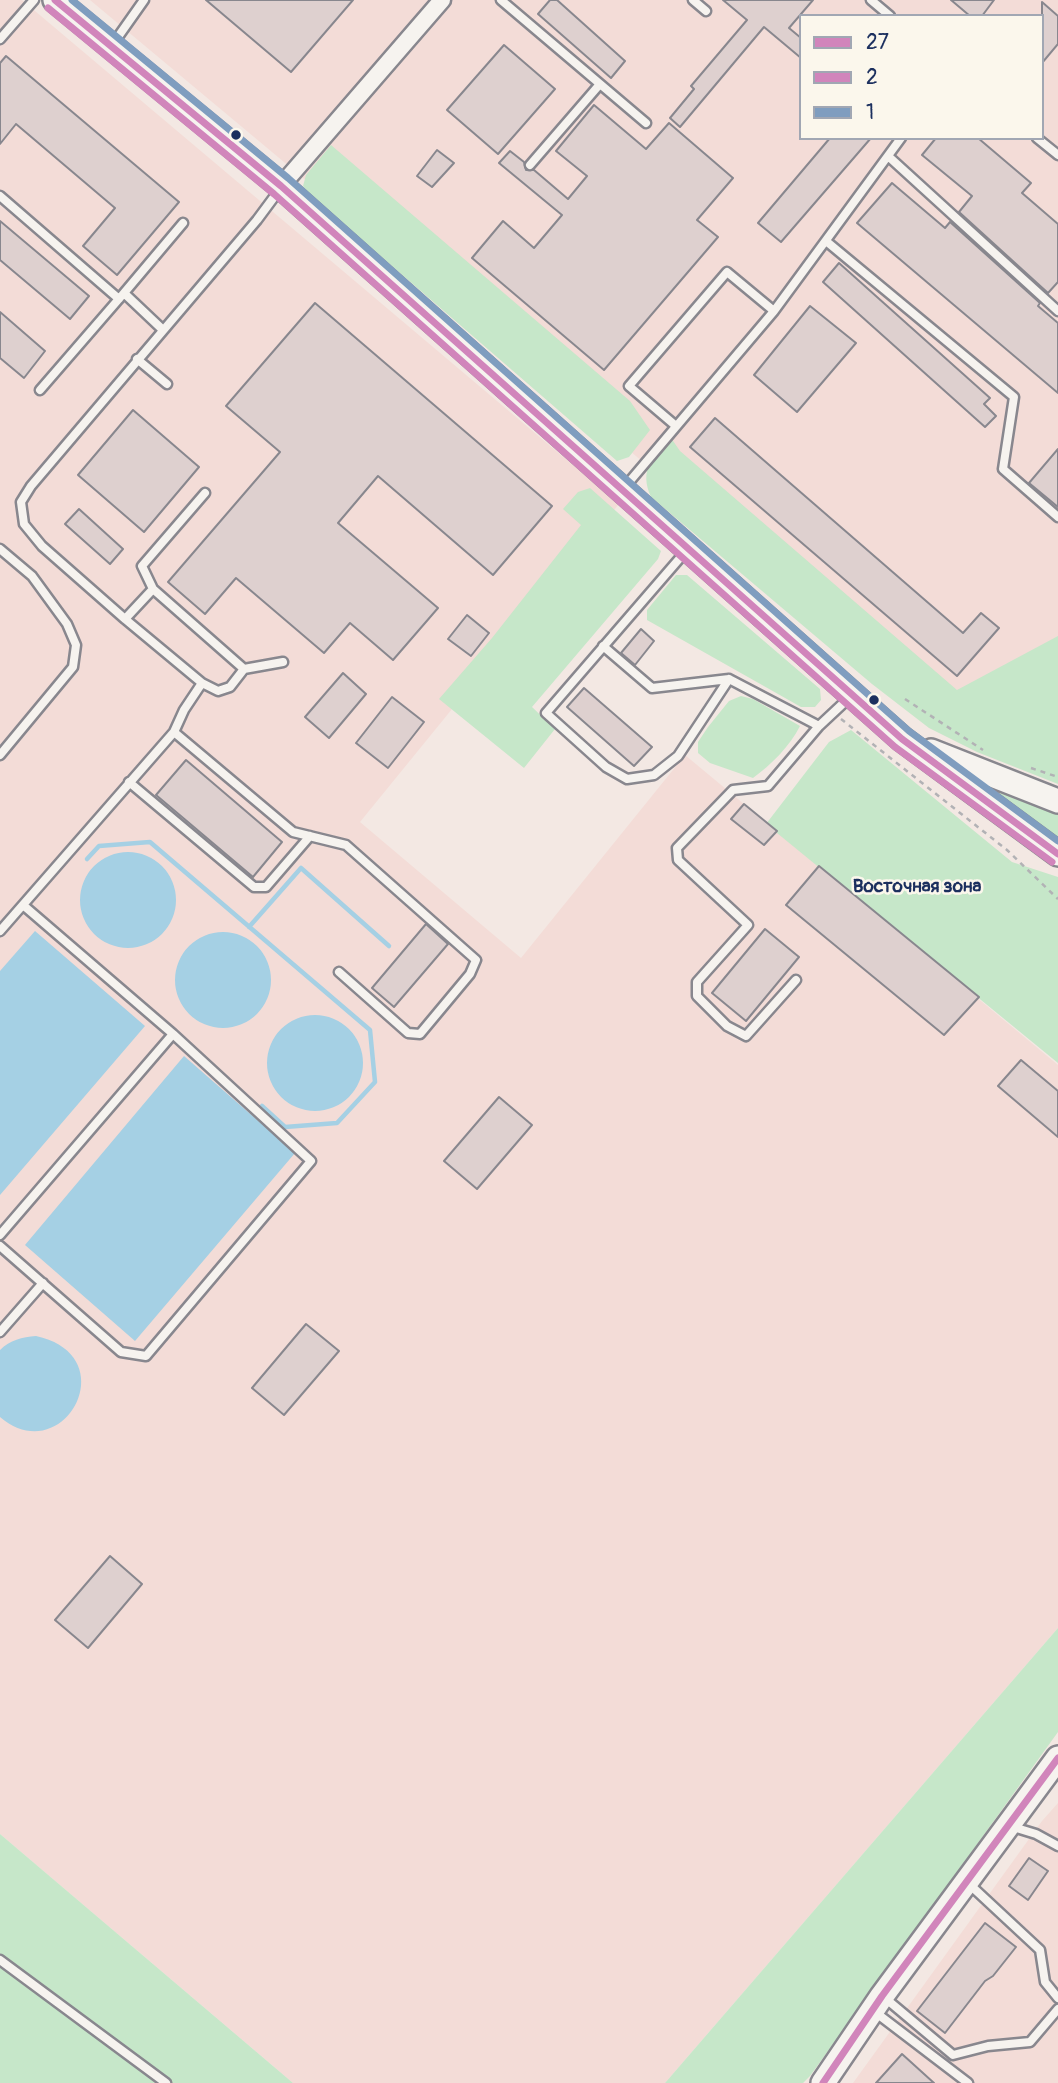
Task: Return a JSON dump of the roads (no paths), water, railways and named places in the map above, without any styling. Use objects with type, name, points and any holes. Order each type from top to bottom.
[{"type":"main road","points":[[61,2],[281,187],[902,739],[1058,854]]},
{"type":"main road","points":[[902,739],[1058,801]]},
{"type":"main road","points":[[823,2083],[877,2003],[1058,1758]]},
{"type":"street","points":[[281,187],[442,0]]},
{"type":"lane","points":[[0,39],[34,0]]},
{"type":"lane","points":[[112,46],[144,0]]},
{"type":"lane","points":[[501,0],[646,123]]},
{"type":"lane","points":[[693,0],[706,11]]},
{"type":"lane","points":[[871,0],[888,14]]},
{"type":"lane","points":[[530,165],[600,84]]},
{"type":"lane","points":[[622,491],[774,311],[900,140]]},
{"type":"lane","points":[[1039,140],[1058,155]]},
{"type":"lane","points":[[888,156],[1058,310]]},
{"type":"lane","points":[[281,187],[257,220],[162,329],[31,486],[21,502],[24,524],[42,546],[125,620],[202,683],[218,691],[230,687],[244,668],[283,662]]},
{"type":"lane","points":[[0,196],[162,329]]},
{"type":"lane","points":[[40,390],[183,223]]},
{"type":"lane","points":[[826,241],[1014,397],[1003,469],[1058,517]]},
{"type":"lane","points":[[676,426],[629,386],[727,272],[774,311]]},
{"type":"lane","points":[[137,359],[167,384]]},
{"type":"lane","points":[[205,493],[142,566],[153,589],[244,668]]},
{"type":"lane","points":[[0,549],[32,576],[67,624],[76,645],[73,667],[0,755]]},
{"type":"lane","points":[[688,549],[546,713],[606,767],[627,779],[654,775],[678,755],[729,679]]},
{"type":"lane","points":[[125,620],[153,589]]},
{"type":"lane","points":[[603,646],[652,688],[729,679],[819,726]]},
{"type":"lane","points":[[0,931],[174,732],[184,710],[202,683]]},
{"type":"lane","points":[[796,980],[746,1036],[727,1026],[697,996],[697,982],[748,925],[678,860],[677,848],[733,790],[768,786],[819,726],[852,695]]},
{"type":"lane","points":[[174,732],[293,832],[346,845],[476,960],[470,974],[419,1034],[408,1033],[339,972]]},
{"type":"lane","points":[[129,782],[254,887],[266,887],[310,836]]},
{"type":"lane","points":[[0,1246],[121,1352],[146,1356],[312,1161],[173,1034],[23,905]]},
{"type":"lane","points":[[0,1235],[173,1034]]},
{"type":"lane","points":[[0,1332],[43,1283]]},
{"type":"lane","points":[[1010,1826],[1036,1834],[1058,1846]]},
{"type":"lane","points":[[968,1882],[1040,1950],[1045,1982],[1058,1998]]},
{"type":"lane","points":[[0,1960],[166,2083]]},
{"type":"lane","points":[[877,2003],[953,2055],[988,2046],[1030,2042],[1058,2009]]},
{"type":"lane","points":[[877,2003],[968,2083]]},
{"type":"water","points":[[128,852],[146,856],[162,866],[172,882],[176,900],[172,918],[162,934],[146,944],[128,948],[110,944],[94,934],[84,918],[80,900],[84,882],[94,866],[110,856]]},
{"type":"water","points":[[35,931],[145,1026],[0,1195],[0,971]]},
{"type":"water","points":[[223,932],[241,936],[257,946],[267,962],[271,980],[267,998],[257,1014],[241,1024],[223,1028],[205,1024],[189,1014],[179,998],[175,980],[179,962],[189,946],[205,936]]},
{"type":"water","points":[[315,1015],[333,1019],[349,1029],[359,1045],[363,1063],[359,1081],[349,1097],[333,1107],[315,1111],[297,1107],[281,1097],[271,1081],[267,1063],[271,1045],[281,1029],[297,1019]]},
{"type":"water","points":[[184,1056],[295,1153],[135,1341],[25,1245]]},
{"type":"water","points":[[36,1336],[63,1347],[78,1365],[81,1385],[76,1404],[63,1420],[45,1430],[23,1430],[0,1417],[0,1350],[16,1340]]},
{"type":"waterway","points":[[87,859],[99,846],[150,842],[370,1030],[375,1082],[337,1123],[285,1127],[262,1106]]},
{"type":"waterway","points":[[249,927],[301,868],[389,946]]},
{"type":"district","name":"Восточная зона","points":[[917,887]]}]
